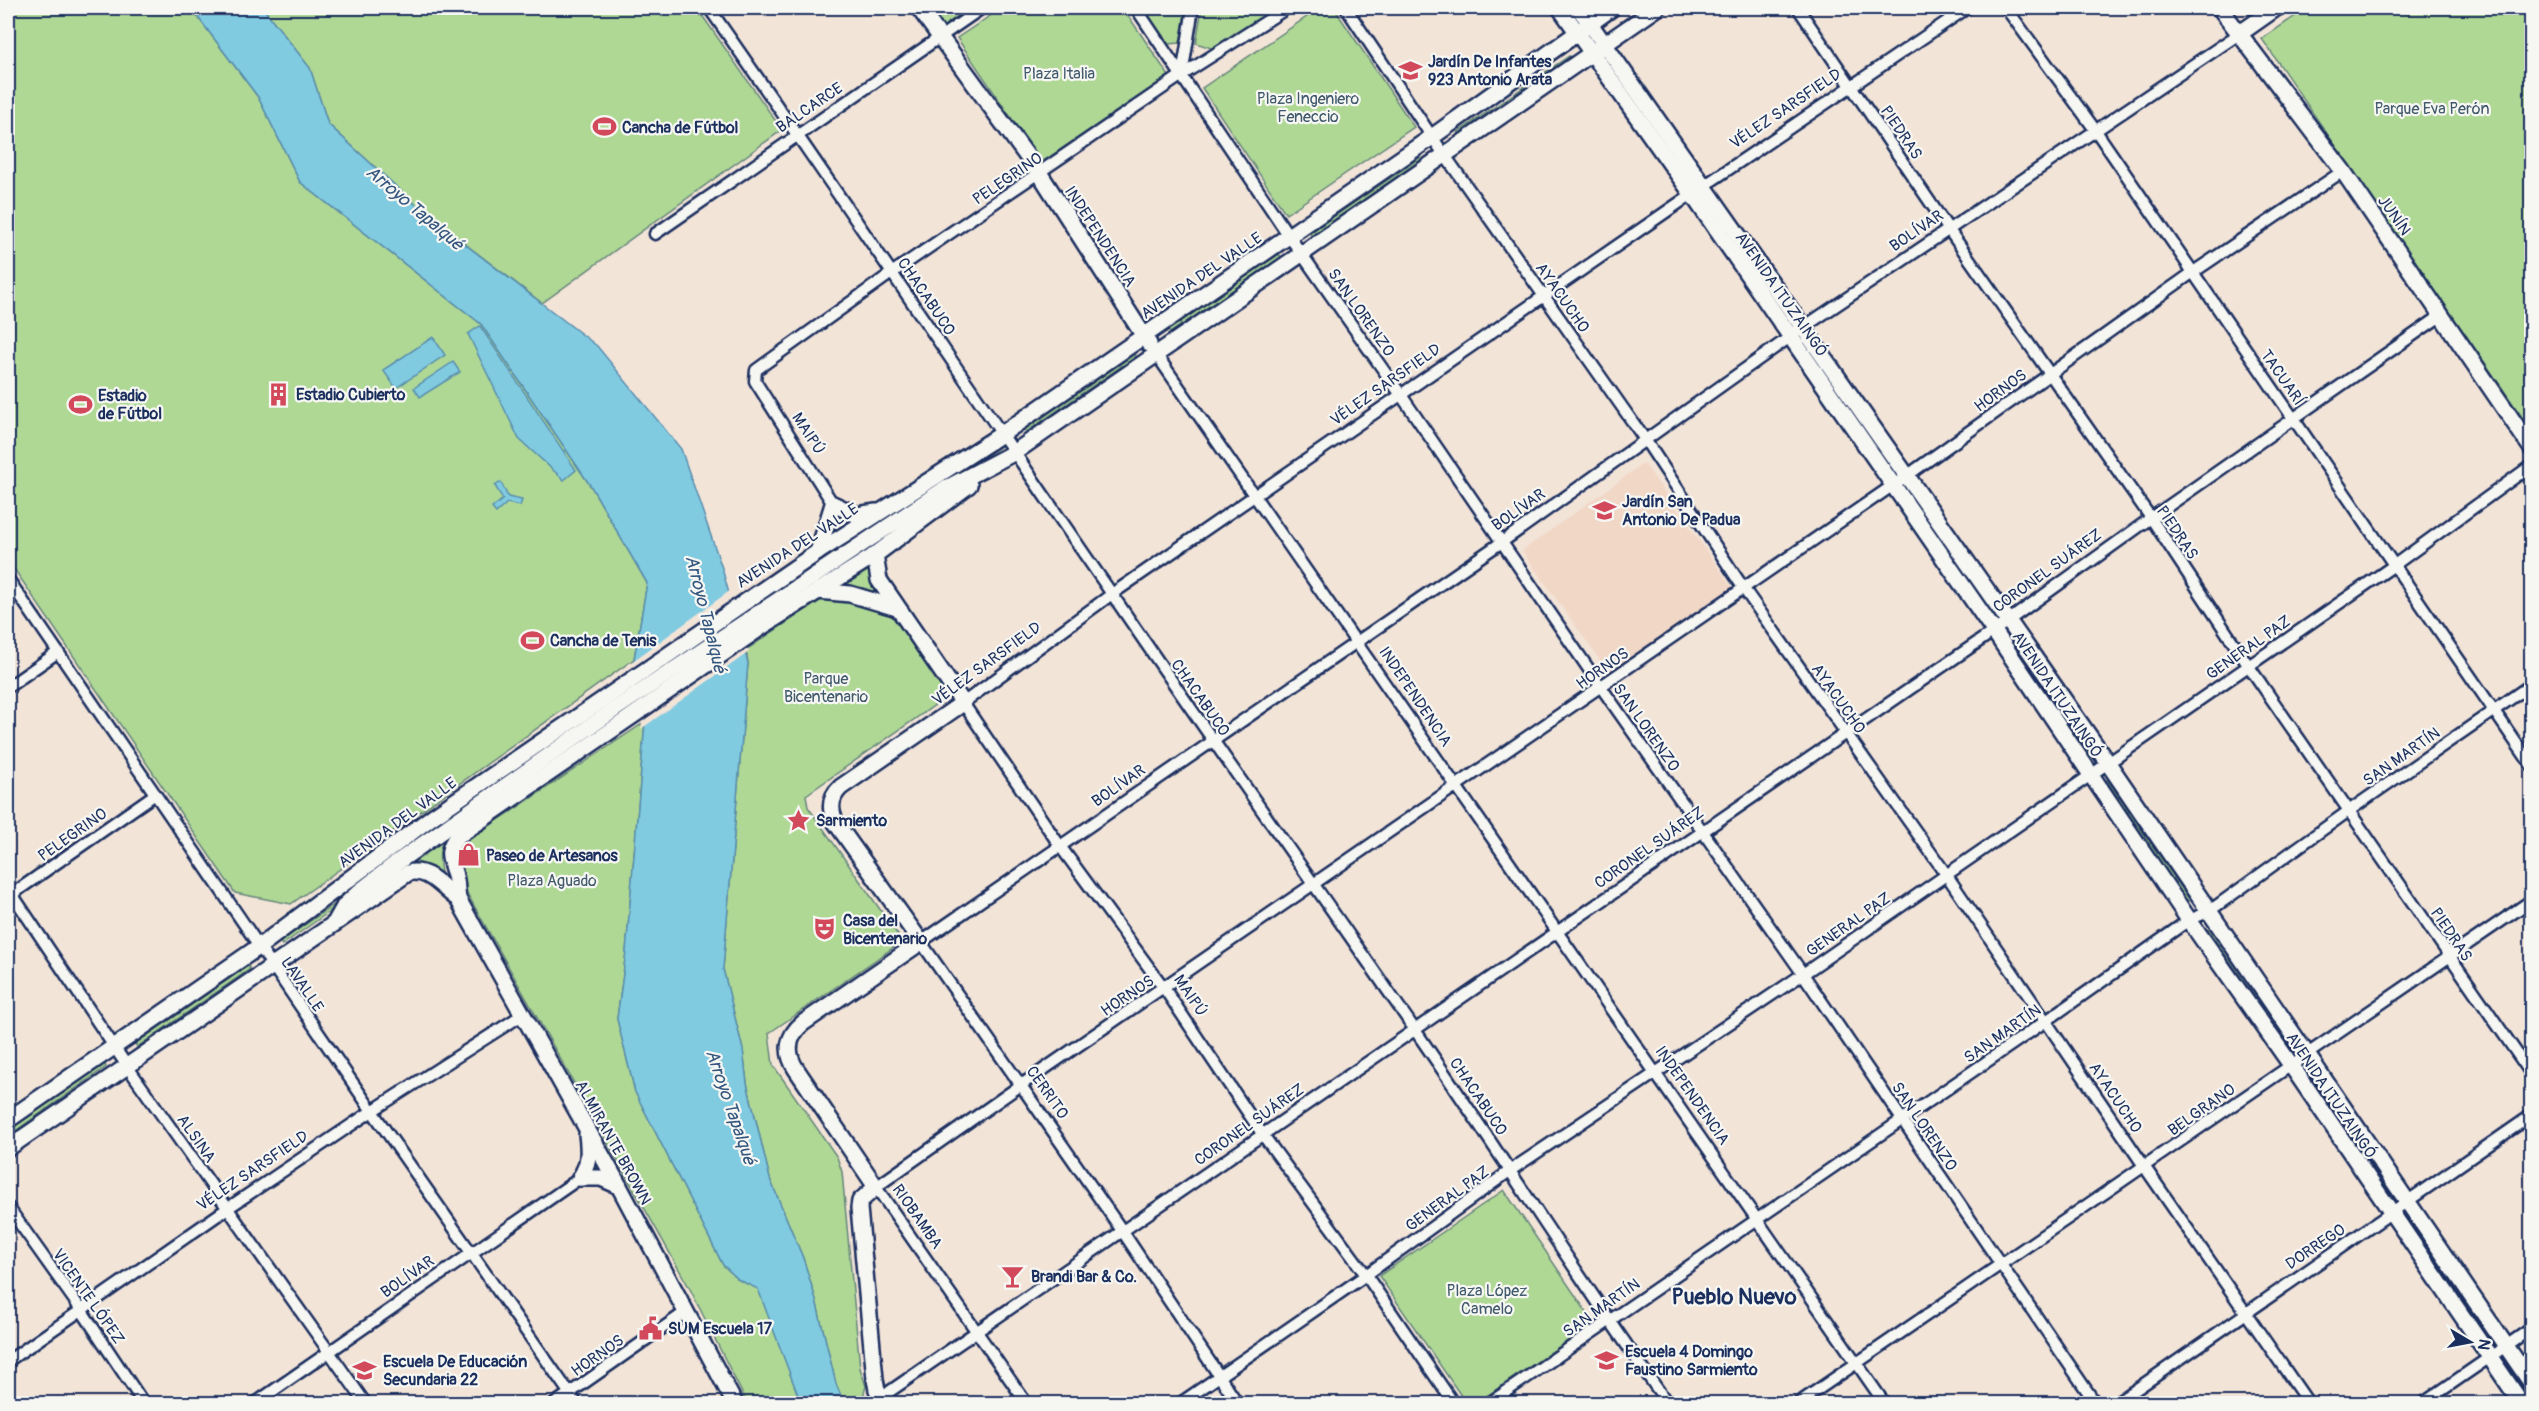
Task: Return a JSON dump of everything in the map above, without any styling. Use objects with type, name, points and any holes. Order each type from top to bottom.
[{"type":"main road","name":"INDEPENDENCIA","points":[[919,8],[1040,174],[1156,354]]},
{"type":"main road","name":"AVENIDA ITUZAINGÓ","points":[[1560,8],[1577,33],[1598,48],[1705,185],[2108,763],[2504,1347],[2532,1384]]},
{"type":"main road","name":"AVENIDA ITUZAINGÓ","points":[[1579,8],[1590,24],[1598,48],[1692,194],[1994,631],[2188,921],[2290,1065],[2522,1404]]},
{"type":"main road","name":"AVENIDA DEL VALLE","points":[[458,899],[456,880],[448,858],[454,841],[744,601],[1002,434],[1432,137],[1612,8]]},
{"type":"main road","name":"AVENIDA DEL VALLE","points":[[756,623],[818,591],[875,555],[1015,452],[1657,8]]},
{"type":"main road","name":"JUNÍN","points":[[2220,8],[2343,171],[2532,449]]},
{"type":"main road","name":"BOLÍVAR","points":[[2239,34],[2276,8]]},
{"type":"main road","name":"AVENIDA DEL VALLE","points":[[8,1120],[260,946],[432,817],[756,623],[943,490],[1015,452]]},
{"type":"main road","points":[[818,552],[833,504],[857,515],[883,511]]},
{"type":"main road","name":"MAIPÚ","points":[[875,555],[879,580],[963,703]]},
{"type":"main road","points":[[818,591],[850,594],[897,608]]},
{"type":"main road","name":"VÉLEZ SARSFIELD","points":[[832,801],[841,787],[963,703]]},
{"type":"main road","name":"AVENIDA DEL VALLE","points":[[8,1148],[336,921],[345,905],[399,861],[615,709]]},
{"type":"main road","name":"CERRITO","points":[[832,801],[832,812],[836,823],[921,942]]},
{"type":"main road","points":[[336,921],[414,871],[427,873],[443,889],[458,899]]},
{"type":"main road","name":"ALMIRANTE BROWN","points":[[458,899],[619,1186],[735,1404]]},
{"type":"main road","name":"BOLÍVAR","points":[[788,1046],[793,1033],[803,1023],[921,942]]},
{"type":"main road","name":"RIOBAMBA","points":[[788,1046],[796,1069],[876,1187]]},
{"type":"main road","points":[[580,1178],[588,1167],[586,1128]]},
{"type":"main road","points":[[580,1178],[601,1178],[619,1186]]},
{"type":"main road","points":[[876,1187],[860,1201],[859,1208],[875,1379],[882,1401]]},
{"type":"street","name":"CHACABUCO","points":[[709,8],[798,133],[1213,741],[1415,1030],[1511,1170],[1609,1320],[1668,1404]]},
{"type":"street","name":"BALCARCE","points":[[655,234],[982,8]]},
{"type":"street","name":"SAN LORENZO","points":[[1136,8],[1289,236],[1803,974],[2096,1404]]},
{"type":"street","points":[[1182,75],[1193,8]]},
{"type":"street","name":"PELEGRINO","points":[[755,381],[756,370],[762,365],[893,272],[1040,174],[1182,75],[1287,8]]},
{"type":"street","name":"AYACUCHO","points":[[1346,8],[1432,137],[1646,441],[1744,589],[1845,734],[1946,874],[2309,1404]]},
{"type":"street","name":"PIEDRAS","points":[[1798,8],[2532,1075]]},
{"type":"street","name":"VÉLEZ SARSFIELD","points":[[963,703],[1112,594],[1852,84],[1967,8]]},
{"type":"street","name":"TACUARÍ","points":[[2006,8],[2096,130],[2393,566],[2532,765]]},
{"type":"street","name":"BOLÍVAR","points":[[921,942],[1502,542],[1804,327],[2239,34]]},
{"type":"street","name":"HORNOS","points":[[876,1187],[1908,476],[2049,373],[2343,171]]},
{"type":"street","name":"CORONEL SUÁREZ","points":[[882,1401],[978,1332],[1994,631],[2151,518],[2442,315]]},
{"type":"street","name":"INDEPENDENCIA","points":[[1156,354],[1885,1404]]},
{"type":"street","name":"MAIPÚ","points":[[755,381],[833,504]]},
{"type":"street","name":"GENERAL PAZ","points":[[1179,1404],[1511,1170],[1657,1074],[2393,566],[2532,465]]},
{"type":"street","name":"LAVALLE","points":[[8,579],[154,795],[577,1404]]},
{"type":"street","points":[[8,687],[57,652]]},
{"type":"street","name":"SAN MARTÍN","points":[[1488,1404],[1903,1120],[2188,921],[2208,912],[2532,684]]},
{"type":"street","name":"MAIPÚ","points":[[963,703],[1060,846],[1164,988],[1263,1135],[1365,1275],[1454,1404]]},
{"type":"street","name":"PELEGRINO","points":[[9,893],[154,795]]},
{"type":"street","name":"ALSINA","points":[[9,893],[127,1066],[331,1351],[366,1404]]},
{"type":"street","name":"BELGRANO","points":[[1797,1404],[2532,900]]},
{"type":"street","name":"CERRITO","points":[[921,942],[1123,1232],[1238,1404]]},
{"type":"street","name":"VÉLEZ SARSFIELD","points":[[8,1361],[372,1111],[522,1015]]},
{"type":"street","name":"DORREGO","points":[[2115,1404],[2532,1115]]},
{"type":"street","name":"BOLÍVAR","points":[[254,1404],[580,1178]]},
{"type":"street","name":"RIOBAMBA","points":[[876,1187],[1027,1404]]},
{"type":"street","name":"VICENTE LÓPEZ","points":[[8,1207],[82,1311],[144,1404]]},
{"type":"street","name":"HORNOS","points":[[554,1404],[687,1311]]},
{"type":"street","points":[[2422,1404],[2532,1328]]},
{"type":"shaded area","points":[[1644,463],[1732,587],[1610,674],[1522,551]]},
{"type":"green space","points":[[8,8],[191,8],[258,97],[300,182],[481,324],[592,488],[647,583],[634,659],[291,904],[235,893],[8,560]]},
{"type":"green space","points":[[263,8],[697,8],[782,130],[542,303],[426,214],[328,124],[310,68]]},
{"type":"green space","points":[[929,8],[971,8],[942,28]]},
{"type":"green space","name":"Plaza Italia","points":[[1002,8],[1123,8],[1169,76],[1042,163],[957,38]]},
{"type":"green space","points":[[1143,8],[1186,8],[1180,43],[1168,44]]},
{"type":"green space","points":[[1202,8],[1276,8],[1214,49],[1196,43]]},
{"type":"green space","name":"Plaza Ingeniero Feneccio","points":[[1320,8],[1334,8],[1414,127],[1286,214],[1202,88]]},
{"type":"green space","name":"Parque Eva Perón","points":[[2307,8],[2531,8],[2531,430],[2262,39]]},
{"type":"green space","points":[[1569,56],[1570,59],[1459,134],[1458,132]]},
{"type":"green space","points":[[1420,158],[1422,160],[1311,236],[1310,233]]},
{"type":"green space","points":[[1279,254],[1281,257],[1170,333],[1168,330]]},
{"type":"green space","points":[[1135,354],[1136,356],[1026,432],[1024,430]]},
{"type":"green space","points":[[999,442],[1001,446],[754,608],[752,605]]},
{"type":"green space","points":[[1913,494],[1995,613],[1992,615],[1910,496]]},
{"type":"green space","points":[[872,565],[878,593],[863,588],[841,586]]},
{"type":"green space","name":"Parque Bicentenario","points":[[823,598],[854,599],[890,613],[944,689],[942,700],[806,795],[808,807],[898,935],[897,945],[769,1033],[773,1065],[837,1157],[842,1172],[860,1368],[866,1386],[863,1397],[853,1403],[844,1403],[836,1384],[816,1300],[803,1258],[770,1179],[747,1083],[743,1050],[723,969],[748,663],[746,650]]},
{"type":"green space","points":[[2010,636],[2092,755],[2089,757],[2007,638]]},
{"type":"green space","points":[[608,703],[282,945],[280,942],[335,904],[419,834]]},
{"type":"green space","points":[[614,718],[615,721],[445,838],[440,855],[443,883],[426,869],[414,865],[384,882],[407,859]]},
{"type":"green space","name":"Plaza Aguado","points":[[645,722],[626,952],[617,1019],[635,1092],[723,1265],[739,1280],[758,1288],[801,1403],[747,1403],[690,1289],[463,886],[453,855],[458,847]]},
{"type":"green space","points":[[2107,780],[2189,899],[2186,901],[2104,782]]},
{"type":"green space","points":[[2208,929],[2290,1048],[2287,1050],[2206,931]]},
{"type":"green space","points":[[248,966],[250,969],[137,1047],[135,1044]]},
{"type":"green space","points":[[105,1064],[106,1067],[8,1136],[8,1131]]},
{"type":"green space","points":[[2306,1069],[2388,1189],[2385,1191],[2303,1071]]},
{"type":"green space","name":"Plaza López Camelo","points":[[1504,1190],[1594,1323],[1476,1403],[1466,1403],[1379,1276]]},
{"type":"green space","points":[[2408,1218],[2490,1338],[2487,1340],[2405,1220]]},
{"type":"water","name":"Arroyo Tapalqué","points":[[191,8],[263,8],[310,68],[328,124],[426,214],[597,346],[681,449],[722,568],[748,663],[723,969],[743,1050],[747,1083],[770,1179],[803,1258],[816,1300],[836,1384],[844,1403],[801,1403],[758,1289],[739,1280],[723,1265],[635,1092],[617,1019],[626,952],[645,722],[632,671],[647,583],[592,488],[481,324],[300,182],[258,97]]},
{"type":"water","points":[[480,326],[576,470],[564,480],[519,439],[468,334]]},
{"type":"water","points":[[433,337],[445,355],[396,388],[383,370]]},
{"type":"water","points":[[453,362],[460,372],[420,397],[414,388]]},
{"type":"water","points":[[501,482],[508,497],[522,500],[520,506],[507,503],[496,513],[492,508],[503,499],[495,486]]},
{"type":"pier","points":[[731,590],[749,652],[641,729],[642,723],[629,672],[630,663]]},
{"type":"place","name":"Jardín De Infantes 923 Antonio Arata","points":[[1410,70]]},
{"type":"place","name":"Cancha de Fútbol","points":[[604,127]]},
{"type":"place","name":"Estadio Cubierto","points":[[278,394]]},
{"type":"place","name":"Estadio de Fútbol","points":[[80,404]]},
{"type":"place","name":"Jardín San Antonio De Padua","points":[[1604,510]]},
{"type":"place","name":"Cancha de Tenis","points":[[532,640]]},
{"type":"place","name":"Sarmiento","points":[[798,820]]},
{"type":"place","name":"Paseo de Artesanos","points":[[468,855]]},
{"type":"place","name":"Casa del Bicentenario","points":[[825,929]]},
{"type":"place","name":"Brandi Bar & Co.","points":[[1013,1276]]},
{"type":"place","name":"SUM Escuela 17","points":[[650,1328]]},
{"type":"place","name":"Escuela 4 Domingo Faustino Sarmiento","points":[[1607,1360]]},
{"type":"place","name":"Escuela De Educación Secundaria 22","points":[[365,1370]]},
{"type":"district","name":"Pueblo Nuevo","points":[[1734,1296]]}]
